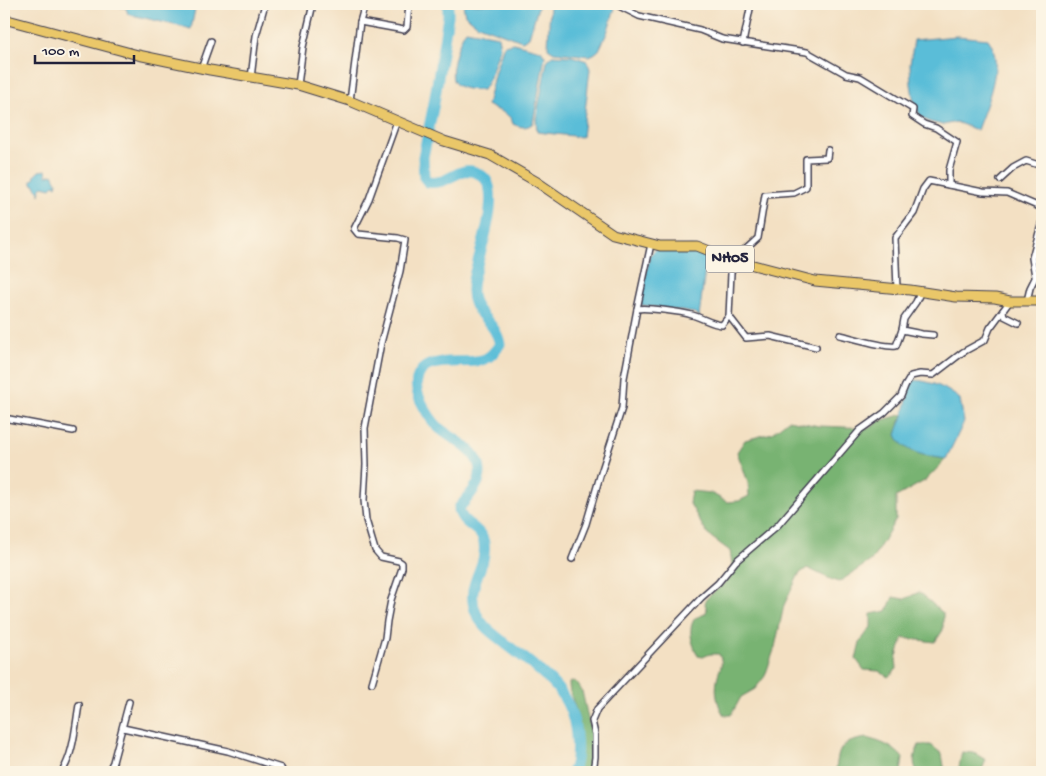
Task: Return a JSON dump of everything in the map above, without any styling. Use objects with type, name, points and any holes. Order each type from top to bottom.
[{"type":"main road","name":"NH05","points":[[4,19],[138,56],[201,69],[298,85],[350,101],[444,141],[490,155],[538,182],[612,234],[660,246],[696,246],[734,260],[815,281],[1010,301],[1042,301]]},
{"type":"street","points":[[251,78],[256,36],[265,4]]},
{"type":"street","points":[[298,85],[303,47],[313,4]]},
{"type":"street","points":[[350,101],[360,22],[365,4]]},
{"type":"street","points":[[360,22],[404,30],[407,26],[409,4]]},
{"type":"street","points":[[615,4],[639,16],[697,29],[722,39],[807,52],[833,68],[846,74],[860,77],[912,109],[912,116],[924,124],[936,128],[957,142],[949,170],[949,185]]},
{"type":"street","points":[[743,43],[751,4]]},
{"type":"street","points":[[201,69],[211,41]]},
{"type":"street","points":[[372,683],[385,638],[391,600],[402,563],[381,557],[375,550],[369,531],[364,500],[366,482],[365,428],[379,354],[400,271],[405,240],[358,234],[354,229],[369,199],[397,121]]},
{"type":"street","points":[[637,309],[644,307],[676,311],[692,315],[713,324],[722,325],[729,316],[731,273],[734,260],[758,238],[764,195],[794,193],[806,187],[806,159],[827,158],[828,150]]},
{"type":"street","points":[[1000,180],[1013,168],[1026,161],[1042,166]]},
{"type":"street","points":[[897,289],[895,238],[914,213],[923,189],[929,181],[983,192],[1007,193],[1042,208]]},
{"type":"street","points":[[1035,276],[1032,258],[1042,221]]},
{"type":"street","points":[[572,559],[586,524],[622,408],[624,378],[651,244]]},
{"type":"street","points":[[1027,301],[1030,288],[1042,264]]},
{"type":"street","points":[[840,335],[889,347],[896,346],[904,319],[921,291]]},
{"type":"street","points":[[593,772],[595,741],[592,721],[597,709],[700,598],[718,583],[736,561],[778,525],[860,430],[884,413],[901,396],[911,376],[920,374],[933,375],[963,352],[985,340],[990,328],[1010,301]]},
{"type":"street","points":[[1002,310],[1004,316],[1018,323]]},
{"type":"street","points":[[729,316],[746,338],[770,336],[816,346]]},
{"type":"street","points":[[902,330],[933,335]]},
{"type":"street","points":[[4,418],[73,431]]},
{"type":"street","points":[[108,772],[123,728],[129,702]]},
{"type":"street","points":[[62,772],[68,763],[79,705]]},
{"type":"street","points":[[123,728],[246,756],[281,768],[283,772]]},
{"type":"green space","points":[[904,414],[899,424],[929,456],[946,459],[926,480],[896,497],[896,519],[872,560],[839,582],[807,568],[799,574],[784,605],[775,647],[765,676],[755,689],[741,697],[731,715],[724,715],[716,694],[721,658],[719,654],[698,656],[692,641],[691,627],[695,618],[705,614],[707,610],[706,599],[724,583],[733,570],[730,551],[707,534],[689,502],[691,491],[711,493],[727,502],[739,501],[749,496],[748,482],[737,452],[745,440],[772,433],[788,420],[819,426],[870,428],[879,421]]},
{"type":"green space","points":[[919,592],[943,613],[943,630],[935,642],[903,638],[896,659],[897,669],[888,677],[879,671],[864,670],[856,659],[860,642],[871,627],[871,614],[887,611],[893,597],[905,599]]},
{"type":"green space","points":[[574,681],[582,691],[592,736],[589,772],[577,772],[581,751],[581,735],[569,683]]},
{"type":"green space","points":[[867,738],[895,750],[903,758],[901,772],[836,772],[838,757],[842,747],[851,741]]},
{"type":"green space","points":[[919,745],[931,745],[942,754],[945,772],[918,772],[914,762]]},
{"type":"green space","points":[[962,752],[974,753],[986,760],[981,772],[958,772]]},
{"type":"water","points":[[108,4],[196,4],[191,29],[128,14],[126,8]]},
{"type":"water","points":[[463,4],[539,4],[529,37],[522,41],[478,25],[465,15]]},
{"type":"water","points":[[550,4],[606,4],[615,8],[599,50],[589,56],[554,52],[548,48]]},
{"type":"water","points":[[466,30],[498,36],[500,47],[489,80],[483,90],[467,89],[456,85],[454,82],[452,71],[461,40]]},
{"type":"water","points":[[957,36],[988,39],[993,48],[995,71],[993,84],[977,130],[956,122],[943,125],[930,122],[921,117],[914,103],[910,64],[914,40]]},
{"type":"water","points":[[513,43],[541,50],[545,56],[533,123],[526,127],[513,124],[506,114],[487,105],[495,71],[504,45]]},
{"type":"water","points":[[552,55],[572,56],[587,61],[590,69],[582,137],[537,132],[536,119],[547,61]]},
{"type":"water","points":[[46,170],[47,176],[53,174],[57,182],[56,186],[54,185],[51,188],[43,186],[40,189],[40,195],[32,181],[39,171]]},
{"type":"water","points":[[692,247],[713,259],[706,262],[699,317],[695,313],[641,305],[640,302],[650,255],[657,248]]},
{"type":"water","points":[[913,380],[938,385],[960,399],[964,422],[946,459],[917,453],[905,446],[896,435]]},
{"type":"waterway","points":[[448,4],[448,16],[434,103],[423,157],[424,177],[428,182],[436,182],[443,181],[461,172],[473,171],[481,175],[488,183],[490,194],[488,225],[473,280],[472,292],[473,301],[497,334],[500,344],[492,355],[485,359],[436,363],[427,366],[421,371],[417,380],[417,390],[428,414],[438,427],[465,446],[476,458],[479,465],[478,483],[459,508],[463,518],[479,533],[484,543],[483,561],[473,593],[476,613],[490,632],[550,680],[567,704],[573,718],[577,749],[572,772]]}]
